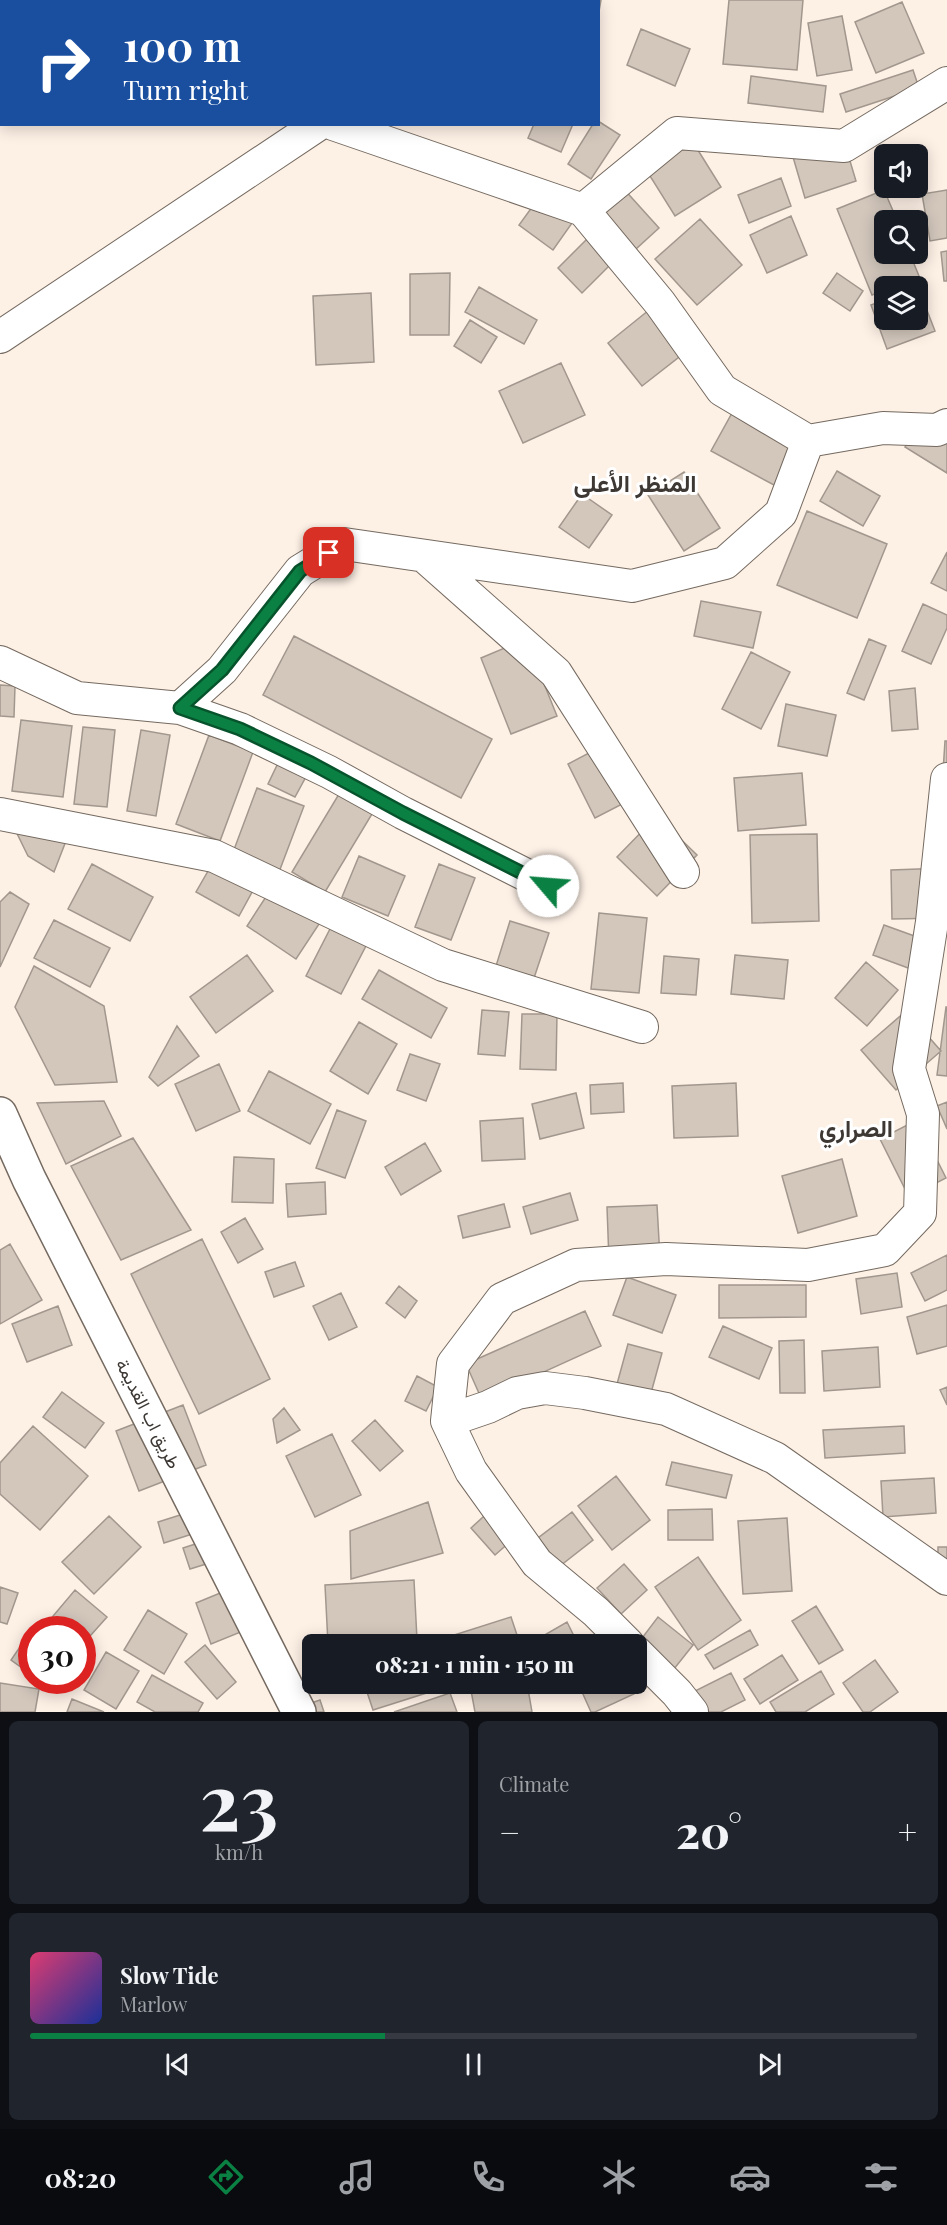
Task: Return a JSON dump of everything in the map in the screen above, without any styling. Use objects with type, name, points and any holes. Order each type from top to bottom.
[{"type":"street","points":[[583,210],[677,133],[844,146],[947,83]]},
{"type":"street","points":[[0,337],[316,126]]},
{"type":"street","points":[[339,126],[583,210],[660,303],[722,390],[808,441],[883,428],[937,430],[947,425]]},
{"type":"street","points":[[180,708],[222,670],[300,571],[344,544],[632,586],[725,563],[781,513],[808,441]]},
{"type":"street","points":[[424,556],[556,672],[683,872]]},
{"type":"street","points":[[0,662],[77,698],[180,708],[240,729],[309,762],[403,813],[548,886]]},
{"type":"street","points":[[618,1634],[596,1612],[537,1563],[471,1471],[447,1421],[453,1364],[502,1299],[576,1264],[666,1259],[808,1265],[885,1250],[920,1213],[923,1114],[909,1069],[932,922],[947,779]]},
{"type":"street","points":[[0,814],[214,856],[443,965],[642,1027]]},
{"type":"street","name":"طريق اب القديمة","points":[[0,1114],[29,1179],[299,1712]]},
{"type":"street","points":[[447,1421],[489,1407],[517,1393],[545,1388],[585,1393],[666,1409],[775,1458],[947,1580]]},
{"type":"street","points":[[647,1663],[677,1693],[692,1712]]},
{"type":"building","points":[[729,0],[803,0],[797,70],[723,64]]},
{"type":"building","points":[[902,2],[924,53],[876,73],[855,22]]},
{"type":"building","points":[[842,16],[852,70],[817,76],[808,23]]},
{"type":"building","points":[[641,29],[690,49],[675,86],[627,65]]},
{"type":"building","points":[[913,70],[919,88],[846,112],[840,94]]},
{"type":"building","points":[[751,76],[826,86],[823,112],[748,103]]},
{"type":"building","points":[[600,122],[620,135],[591,179],[568,164],[592,126],[600,126]]},
{"type":"building","points":[[533,126],[572,126],[561,152],[528,138]]},
{"type":"building","points":[[691,139],[721,187],[675,216],[645,168]]},
{"type":"building","points":[[844,141],[856,181],[805,198],[793,157]]},
{"type":"building","points":[[613,177],[659,228],[625,259],[579,208]]},
{"type":"building","points":[[781,178],[791,206],[749,223],[738,195]]},
{"type":"building","points":[[947,190],[947,238],[930,241],[928,210],[925,210],[923,198],[928,198],[928,193]]},
{"type":"building","points":[[543,192],[577,216],[553,250],[519,225]]},
{"type":"building","points":[[874,194],[874,198],[887,198],[893,210],[874,210],[874,264],[914,264],[919,276],[874,276],[874,294],[872,295],[837,209]]},
{"type":"building","points":[[791,216],[807,255],[767,273],[750,235]]},
{"type":"building","points":[[700,219],[742,265],[697,305],[655,259]]},
{"type":"building","points":[[590,236],[614,261],[582,293],[558,268]]},
{"type":"building","points":[[947,251],[947,281],[944,281],[941,252]]},
{"type":"building","points":[[450,273],[449,335],[410,335],[410,274]]},
{"type":"building","points":[[837,273],[863,291],[850,311],[823,293]]},
{"type":"building","points":[[479,287],[537,320],[524,344],[465,312]]},
{"type":"building","points":[[371,293],[374,362],[316,365],[313,296]]},
{"type":"building","points":[[654,306],[688,350],[642,386],[608,343]]},
{"type":"building","points":[[928,313],[935,331],[887,349],[880,330],[928,330]]},
{"type":"building","points":[[470,320],[497,337],[481,363],[454,346]]},
{"type":"building","points":[[561,363],[585,415],[523,443],[499,391]]},
{"type":"building","points":[[737,404],[800,438],[774,485],[711,451]]},
{"type":"building","points":[[922,420],[947,435],[947,473],[905,447]]},
{"type":"building","points":[[837,471],[880,496],[863,526],[820,501]]},
{"type":"building","points":[[684,472],[720,528],[684,551],[648,495]]},
{"type":"building","points":[[582,494],[612,515],[589,548],[559,527]]},
{"type":"building","points":[[807,511],[887,544],[857,618],[777,585]]},
{"type":"building","points":[[947,552],[947,591],[931,583]]},
{"type":"building","points":[[701,601],[761,612],[753,648],[694,636]]},
{"type":"building","points":[[923,604],[947,615],[947,628],[931,664],[902,651]]},
{"type":"building","points":[[294,636],[492,739],[461,798],[263,695]]},
{"type":"building","points":[[526,639],[557,716],[511,734],[481,658]]},
{"type":"building","points":[[869,639],[886,646],[864,700],[847,693]]},
{"type":"building","points":[[751,652],[790,672],[761,729],[722,709]]},
{"type":"building","points":[[0,685],[15,686],[14,717],[0,716]]},
{"type":"building","points":[[915,688],[918,729],[892,731],[889,691]]},
{"type":"building","points":[[786,704],[836,715],[827,756],[778,746]]},
{"type":"building","points":[[21,720],[72,726],[63,797],[12,791]]},
{"type":"building","points":[[83,727],[115,730],[107,807],[74,804]]},
{"type":"building","points":[[141,730],[170,735],[156,816],[127,811]]},
{"type":"building","points":[[209,735],[253,752],[220,841],[176,824]]},
{"type":"building","points":[[945,741],[947,741],[947,819],[940,819]]},
{"type":"building","points":[[606,744],[634,798],[595,818],[568,764]]},
{"type":"building","points":[[280,759],[308,773],[295,797],[268,784]]},
{"type":"building","points":[[802,773],[806,825],[738,831],[734,778]]},
{"type":"building","points":[[257,788],[304,806],[279,872],[232,855]]},
{"type":"building","points":[[342,789],[375,809],[325,892],[292,872]]},
{"type":"building","points":[[7,813],[71,828],[54,872],[28,856]]},
{"type":"building","points":[[657,816],[697,855],[657,896],[617,857]]},
{"type":"building","points":[[817,834],[819,921],[752,923],[750,835]]},
{"type":"building","points":[[359,856],[405,876],[388,916],[342,897]]},
{"type":"building","points":[[215,859],[257,883],[239,916],[196,892]]},
{"type":"building","points":[[92,864],[153,897],[130,941],[68,909]]},
{"type":"building","points":[[439,864],[475,878],[451,940],[415,927]]},
{"type":"building","points":[[946,868],[947,918],[892,919],[891,870]]},
{"type":"building","points":[[273,886],[323,918],[296,959],[247,926]]},
{"type":"building","points":[[10,892],[29,904],[0,967],[0,902]]},
{"type":"building","points":[[599,913],[647,918],[639,993],[591,989]]},
{"type":"building","points":[[54,920],[110,948],[90,987],[34,958]]},
{"type":"building","points":[[510,921],[549,933],[534,978],[496,966]]},
{"type":"building","points":[[333,923],[368,942],[341,994],[306,976]]},
{"type":"building","points":[[884,925],[931,942],[919,972],[873,955]]},
{"type":"building","points":[[247,955],[273,991],[216,1033],[190,997]]},
{"type":"building","points":[[735,955],[788,960],[784,999],[731,994]]},
{"type":"building","points":[[664,956],[699,959],[696,995],[661,993]]},
{"type":"building","points":[[866,962],[898,990],[867,1026],[835,998]]},
{"type":"building","points":[[34,966],[104,1006],[117,1082],[55,1085],[15,1007]]},
{"type":"building","points":[[379,970],[447,1008],[431,1038],[362,999]]},
{"type":"building","points":[[947,1007],[947,1076],[937,1075]]},
{"type":"building","points":[[482,1010],[509,1012],[505,1056],[478,1054]]},
{"type":"building","points":[[906,1011],[941,1051],[896,1090],[861,1050]]},
{"type":"building","points":[[522,1014],[557,1014],[556,1070],[520,1069]]},
{"type":"building","points":[[359,1022],[397,1044],[368,1094],[330,1071]]},
{"type":"building","points":[[177,1026],[199,1056],[158,1086],[149,1077]]},
{"type":"building","points":[[410,1054],[440,1064],[426,1101],[397,1090]]},
{"type":"building","points":[[219,1064],[240,1111],[196,1131],[175,1084]]},
{"type":"building","points":[[269,1071],[331,1104],[310,1144],[248,1111]]},
{"type":"building","points":[[623,1083],[624,1112],[591,1114],[590,1085]]},
{"type":"building","points":[[736,1083],[738,1136],[674,1138],[672,1086]]},
{"type":"building","points":[[576,1093],[584,1128],[540,1139],[532,1104]]},
{"type":"building","points":[[104,1101],[121,1136],[66,1164],[37,1103]]},
{"type":"building","points":[[947,1102],[947,1129],[937,1106]]},
{"type":"building","points":[[337,1110],[366,1121],[345,1178],[316,1168]]},
{"type":"building","points":[[523,1118],[525,1159],[482,1161],[480,1121]]},
{"type":"building","points":[[917,1120],[946,1178],[909,1197],[880,1139]]},
{"type":"building","points":[[133,1138],[191,1230],[121,1260],[71,1166]]},
{"type":"building","points":[[425,1143],[441,1171],[401,1195],[385,1167]]},
{"type":"building","points":[[234,1157],[274,1159],[273,1203],[232,1202]]},
{"type":"building","points":[[842,1159],[857,1216],[798,1233],[782,1176]]},
{"type":"building","points":[[325,1182],[326,1214],[288,1217],[286,1184]]},
{"type":"building","points":[[570,1193],[578,1220],[531,1234],[523,1207]]},
{"type":"building","points":[[504,1204],[510,1227],[463,1238],[458,1216]]},
{"type":"building","points":[[657,1205],[660,1258],[609,1261],[607,1207]]},
{"type":"building","points":[[245,1218],[263,1249],[238,1263],[221,1232]]},
{"type":"building","points":[[202,1239],[270,1379],[199,1414],[131,1274]]},
{"type":"building","points":[[10,1244],[42,1300],[0,1324],[0,1250]]},
{"type":"building","points":[[947,1255],[947,1290],[925,1301],[911,1273]]},
{"type":"building","points":[[295,1262],[304,1286],[274,1297],[265,1272]]},
{"type":"building","points":[[897,1273],[902,1307],[861,1314],[856,1279]]},
{"type":"building","points":[[627,1277],[676,1295],[662,1333],[613,1315]]},
{"type":"building","points":[[719,1285],[806,1285],[806,1317],[719,1318]]},
{"type":"building","points":[[399,1286],[417,1301],[405,1318],[386,1303]]},
{"type":"building","points":[[341,1293],[357,1327],[329,1340],[313,1306]]},
{"type":"building","points":[[947,1305],[947,1346],[917,1354],[907,1317]]},
{"type":"building","points":[[58,1306],[72,1345],[27,1362],[12,1324]]},
{"type":"building","points":[[585,1311],[601,1346],[482,1400],[466,1364]]},
{"type":"building","points":[[723,1326],[772,1348],[759,1379],[709,1357]]},
{"type":"building","points":[[804,1340],[805,1393],[780,1393],[779,1341]]},
{"type":"building","points":[[628,1344],[662,1353],[651,1393],[617,1384]]},
{"type":"building","points":[[878,1347],[880,1387],[824,1391],[822,1351]]},
{"type":"building","points":[[417,1376],[438,1387],[426,1411],[405,1401]]},
{"type":"building","points":[[947,1387],[947,1405],[940,1390]]},
{"type":"building","points":[[62,1392],[104,1423],[85,1448],[43,1417]]},
{"type":"building","points":[[183,1405],[206,1465],[139,1491],[116,1431]]},
{"type":"building","points":[[284,1408],[300,1430],[277,1443],[273,1419]]},
{"type":"building","points":[[375,1420],[403,1451],[380,1471],[352,1441]]},
{"type":"building","points":[[33,1426],[88,1476],[40,1530],[0,1494],[0,1463]]},
{"type":"building","points":[[904,1426],[905,1453],[825,1458],[823,1430]]},
{"type":"building","points":[[332,1434],[361,1495],[315,1517],[286,1456]]},
{"type":"building","points":[[672,1462],[732,1475],[726,1498],[666,1485]]},
{"type":"building","points":[[616,1476],[650,1520],[612,1550],[578,1506]]},
{"type":"building","points":[[934,1478],[936,1513],[883,1517],[881,1481]]},
{"type":"building","points":[[428,1502],[443,1553],[351,1579],[350,1531]]},
{"type":"building","points":[[495,1506],[519,1534],[495,1555],[471,1528]]},
{"type":"building","points":[[199,1509],[205,1530],[164,1543],[158,1522]]},
{"type":"building","points":[[712,1509],[713,1540],[668,1540],[668,1510]]},
{"type":"building","points":[[572,1512],[593,1540],[560,1566],[538,1538]]},
{"type":"building","points":[[109,1516],[141,1547],[94,1594],[62,1562]]},
{"type":"building","points":[[787,1518],[792,1591],[743,1594],[738,1521]]},
{"type":"building","points":[[226,1534],[232,1556],[190,1569],[183,1548]]},
{"type":"building","points":[[938,1547],[947,1547],[947,1573],[938,1573]]},
{"type":"building","points":[[698,1557],[741,1620],[698,1650],[655,1587]]},
{"type":"building","points":[[624,1564],[647,1590],[621,1614],[597,1588]]},
{"type":"building","points":[[414,1580],[417,1634],[327,1634],[325,1585]]},
{"type":"building","points":[[242,1584],[258,1625],[211,1644],[196,1603]]},
{"type":"building","points":[[0,1587],[18,1593],[7,1624],[0,1622]]},
{"type":"building","points":[[75,1590],[107,1617],[96,1629],[96,1616],[53,1616]]},
{"type":"building","points":[[816,1606],[843,1650],[819,1664],[792,1621]]},
{"type":"building","points":[[148,1610],[187,1634],[164,1674],[124,1650]]},
{"type":"building","points":[[511,1617],[517,1634],[457,1634]]},
{"type":"building","points":[[658,1617],[693,1645],[674,1669],[647,1648],[647,1634],[645,1634]]},
{"type":"building","points":[[567,1622],[573,1634],[546,1634]]},
{"type":"building","points":[[750,1630],[758,1645],[714,1669],[705,1655]]},
{"type":"building","points":[[205,1645],[236,1682],[217,1699],[185,1662]]},
{"type":"building","points":[[18,1650],[18,1665],[11,1660]]},
{"type":"building","points":[[106,1652],[139,1671],[116,1709],[91,1694],[96,1694],[96,1669]]},
{"type":"building","points":[[782,1655],[798,1680],[760,1704],[744,1679]]},
{"type":"building","points":[[875,1660],[898,1692],[870,1712],[863,1712],[843,1683]]},
{"type":"building","points":[[821,1671],[834,1694],[805,1712],[776,1712],[770,1702]]},
{"type":"building","points":[[731,1673],[745,1700],[721,1712],[698,1712],[689,1694]]},
{"type":"building","points":[[152,1675],[203,1703],[198,1712],[155,1712],[137,1702]]},
{"type":"building","points":[[0,1683],[18,1686],[18,1694],[38,1694],[35,1712],[0,1712]]},
{"type":"building","points":[[368,1694],[423,1694],[373,1710]]},
{"type":"building","points":[[450,1694],[457,1712],[394,1712]]},
{"type":"building","points":[[472,1694],[529,1694],[532,1712],[475,1712]]},
{"type":"building","points":[[583,1694],[634,1694],[595,1712],[591,1712]]},
{"type":"building","points":[[72,1699],[104,1712],[67,1712]]},
{"type":"building","points":[[320,1700],[324,1712],[285,1712]]},
{"type":"district","name":"المنظر الأعلى","points":[[635,484]]},
{"type":"district","name":"الصراري","points":[[856,1129]]},
{"type":"route","points":[[329,553],[300,571],[222,670],[180,708],[240,729],[311,763],[403,813],[548,886]]}]
